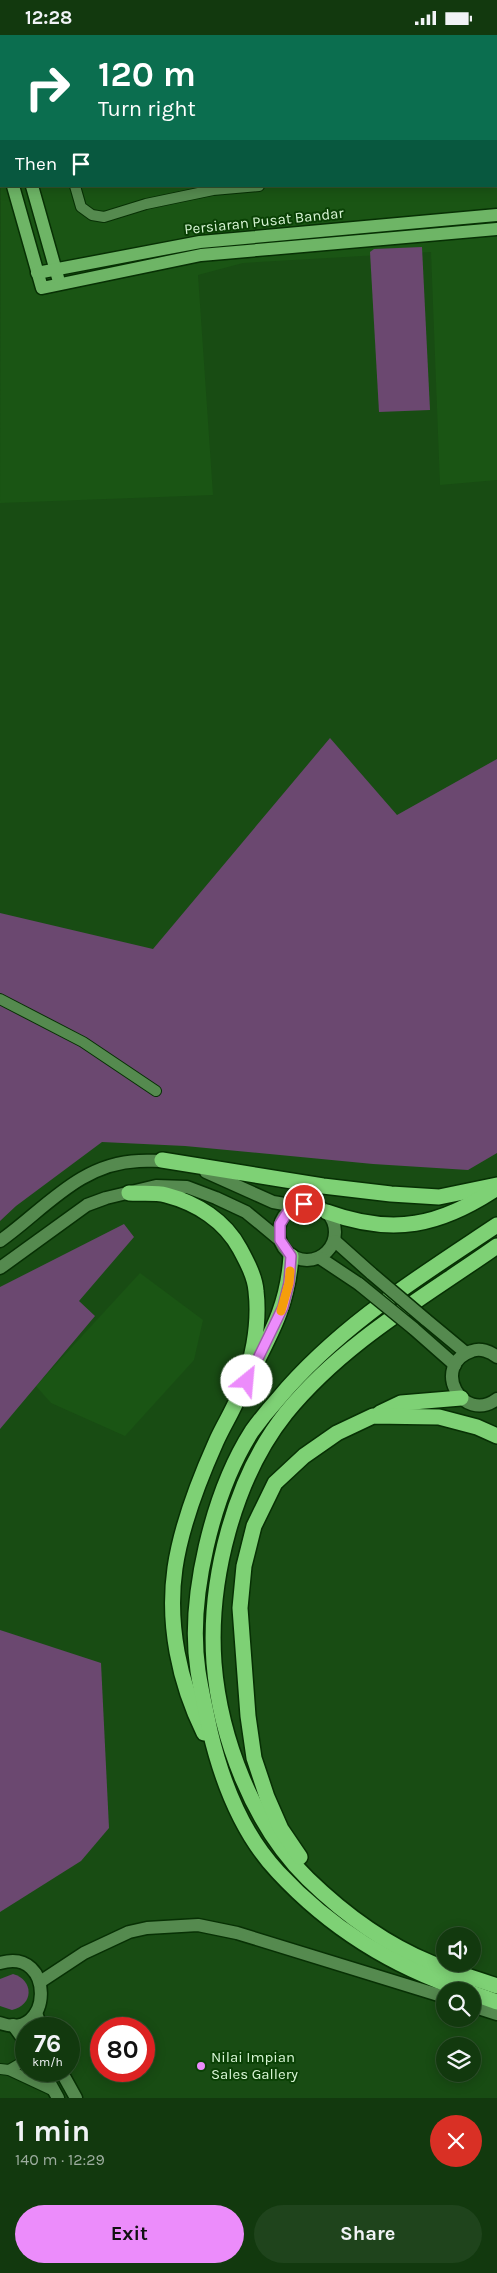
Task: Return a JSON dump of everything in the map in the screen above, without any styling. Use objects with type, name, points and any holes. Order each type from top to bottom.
[{"type":"highway","points":[[162,1160],[323,1186],[391,1194],[439,1197],[497,1185]]},
{"type":"highway","points":[[327,1212],[353,1221],[380,1225],[411,1225],[446,1217],[497,1189]]},
{"type":"highway","points":[[128,1193],[165,1195],[192,1205],[214,1217],[235,1239],[249,1265],[256,1290],[257,1317],[251,1354],[240,1394]]},
{"type":"highway","points":[[444,1982],[382,1957],[344,1931],[314,1907],[277,1871],[262,1851],[242,1818],[224,1781],[217,1759],[197,1669],[197,1613],[203,1560],[218,1507],[238,1456],[253,1429],[288,1387],[350,1327],[406,1286],[497,1225]]},
{"type":"highway","points":[[497,1246],[368,1334],[318,1377],[286,1414],[268,1439],[235,1509],[218,1577],[214,1622],[214,1663],[222,1713],[235,1758],[252,1801],[266,1827],[306,1878],[354,1918],[401,1948],[431,1963],[497,1986]]},
{"type":"highway","points":[[217,1759],[188,1697],[174,1639],[172,1596],[175,1566],[195,1493],[216,1443],[283,1307],[289,1283],[291,1256]]},
{"type":"highway","points":[[306,1878],[301,1857],[278,1821],[254,1758],[243,1672],[240,1608],[244,1566],[254,1526],[275,1483],[304,1456],[336,1433],[400,1403],[461,1398]]},
{"type":"highway","points":[[373,1416],[439,1417],[477,1427],[497,1436]]},
{"type":"highway","points":[[481,1996],[497,2001]]},
{"type":"main road","points":[[13,187],[37,273]]},
{"type":"main road","points":[[32,187],[60,285]]},
{"type":"main road","name":"Persiaran Pusat Bandar","points":[[497,215],[200,242],[37,273],[42,288],[201,255],[497,229]]},
{"type":"main road","points":[[0,1241],[38,1210],[97,1169],[122,1162],[162,1160],[215,1175],[273,1202],[296,1206],[313,1204],[327,1212],[335,1225],[334,1241],[331,1248],[320,1258],[305,1261],[291,1256],[280,1240],[246,1212],[187,1187],[156,1187],[87,1205],[0,1268]]},
{"type":"main road","points":[[280,1240],[280,1224],[284,1216],[296,1206]]},
{"type":"main road","points":[[334,1241],[466,1353]]},
{"type":"main road","points":[[320,1258],[359,1284],[455,1365]]},
{"type":"main road","points":[[496,1402],[476,1405],[461,1398],[452,1382],[455,1365],[466,1353],[475,1350],[485,1350],[497,1357]]},
{"type":"main road","points":[[40,1982],[84,1953],[129,1932],[147,1928],[198,1925],[237,1933],[436,1994]]},
{"type":"main road","points":[[0,1963],[12,1961],[29,1967],[40,1982],[42,1998],[36,2013],[30,2019],[13,2025],[0,2023]]},
{"type":"main road","points":[[481,2009],[497,2013]]},
{"type":"main road","points":[[36,2013],[38,2017]]},
{"type":"main road","points":[[49,2082],[56,2095]]},
{"type":"main road","points":[[67,2082],[76,2098]]},
{"type":"street","points":[[75,187],[81,207],[92,215],[104,217],[146,204],[212,190],[247,187]]},
{"type":"street","points":[[0,999],[83,1042],[156,1091]]},
{"type":"street","points":[[4,2069],[56,2095]]},
{"type":"shaded area","points":[[1,187],[497,187],[497,480],[440,485],[431,252],[243,263],[198,275],[213,495],[0,503]]},
{"type":"shaded area","points":[[422,247],[430,410],[379,412],[370,252],[374,249]]},
{"type":"shaded area","points":[[330,738],[397,815],[497,759],[497,1153],[468,1170],[373,1164],[185,1146],[102,1142],[16,1206],[0,1221],[0,913],[153,949]]},
{"type":"shaded area","points":[[124,1224],[134,1237],[79,1301],[95,1316],[0,1429],[0,1287]]},
{"type":"shaded area","points":[[140,1273],[203,1320],[194,1360],[125,1436],[51,1403],[36,1386]]},
{"type":"shaded area","points":[[0,1630],[101,1663],[109,1828],[81,1861],[0,1912]]},
{"type":"shaded area","points":[[13,1974],[25,1981],[29,1992],[28,1998],[24,2003],[12,2010],[0,2006],[0,1979]]},
{"type":"slow traffic","points":[[281,1311],[289,1283],[290,1271]]},
{"type":"place","name":"Nilai Impian Sales Gallery","points":[[201,2066]]},
{"type":"route","points":[[247,1381],[283,1307],[289,1283],[291,1256],[284,1249],[280,1240],[280,1224],[289,1210],[304,1204]]}]
